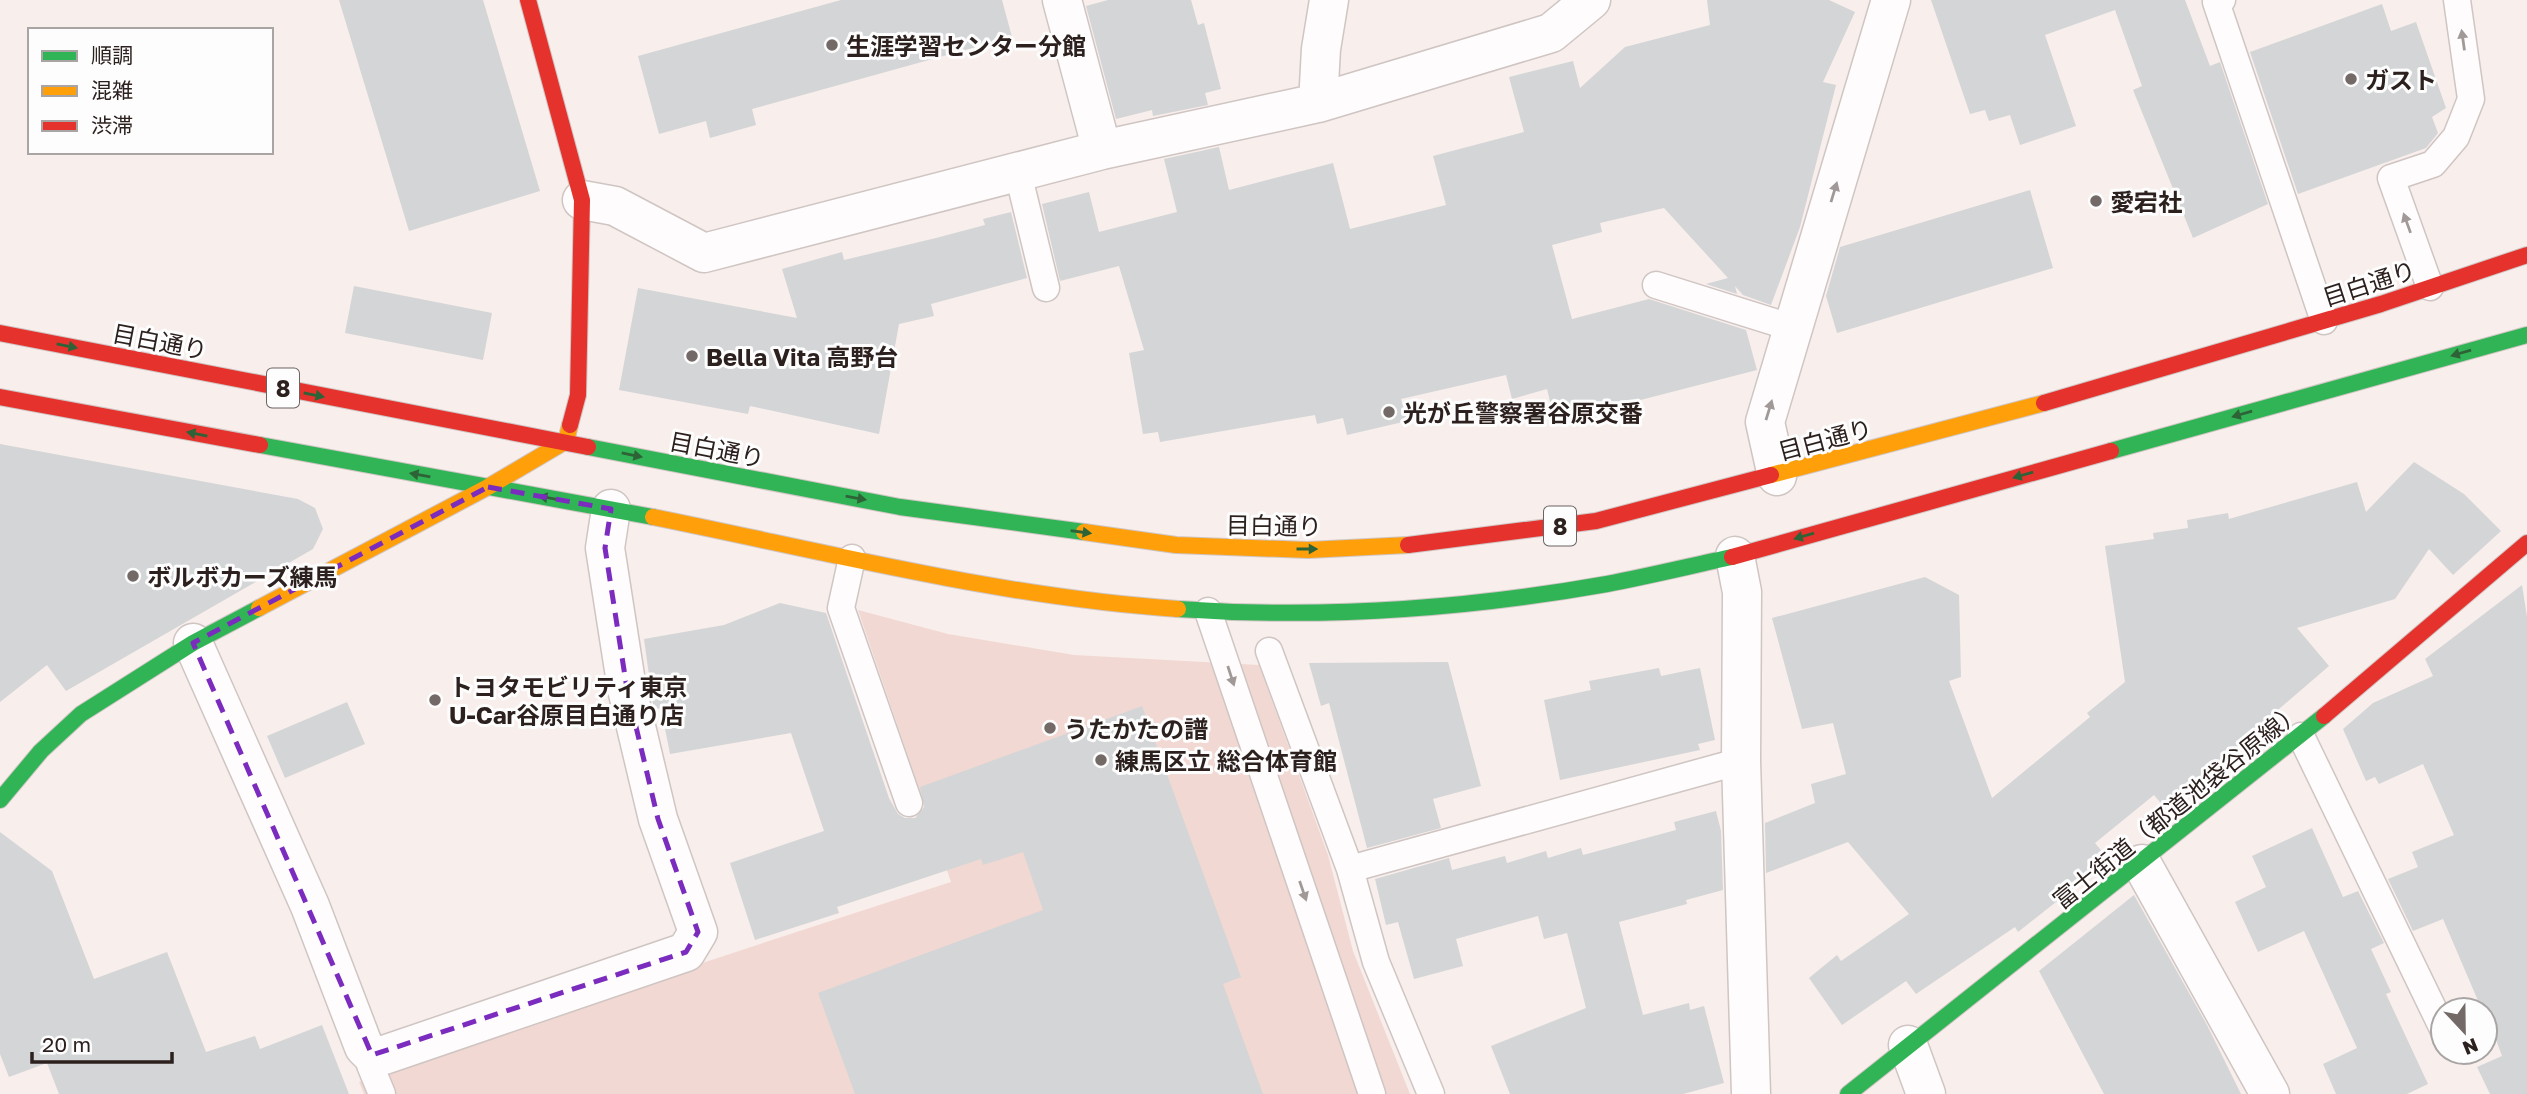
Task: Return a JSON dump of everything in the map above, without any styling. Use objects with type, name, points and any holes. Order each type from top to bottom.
[{"type":"main road","points":[[0,800],[41,751],[81,714],[193,643],[488,487],[566,441],[578,395],[582,200],[533,1]]},
{"type":"main road","name":"目白通り","points":[[0,333],[900,506],[1176,545],[1295,550],[1437,543],[1596,521],[1777,476],[2014,412],[2324,321],[2527,256]]},
{"type":"main road","points":[[0,397],[611,509],[964,581],[1089,600],[1209,611],[1329,611],[1462,603],[1604,584],[1735,555],[2527,335]]},
{"type":"main road","name":"富士街道（都道池袋谷原線）","points":[[1849,1094],[2301,736],[2527,543]]},
{"type":"street","points":[[1062,0],[1102,150]]},
{"type":"street","points":[[1318,103],[1321,48],[1329,0]]},
{"type":"street","points":[[582,200],[615,206],[704,253],[1102,150],[1318,103],[1551,33],[1591,0]]},
{"type":"street","points":[[1777,476],[1765,422],[1891,0]]},
{"type":"street","points":[[193,643],[310,906],[364,1047],[372,1055],[384,1055],[686,952],[698,932],[658,819],[627,689],[606,548],[611,509]]},
{"type":"street","points":[[1735,555],[1742,592],[1741,761],[1751,1094]]},
{"type":"street","points":[[2142,864],[2270,1094]]},
{"type":"street","points":[[1908,1045],[1926,1094]]},
{"type":"lane","points":[[2222,0],[2216,2],[2324,321]]},
{"type":"lane","points":[[2430,287],[2391,178],[2433,164],[2456,137],[2471,99],[2457,0]]},
{"type":"lane","points":[[1018,173],[1046,288]]},
{"type":"lane","points":[[1656,285],[1793,328]]},
{"type":"lane","points":[[852,558],[841,608],[909,803]]},
{"type":"lane","points":[[1209,611],[1372,1094]]},
{"type":"lane","points":[[1269,650],[1350,869],[1376,962],[1431,1094]]},
{"type":"lane","points":[[2301,736],[2429,1000]]},
{"type":"lane","points":[[1350,869],[1741,761]]},
{"type":"lane","points":[[372,1055],[370,1065],[382,1094]]},
{"type":"highlighted area","points":[[488,487],[611,509],[605,548],[627,689],[658,819],[698,932],[686,952],[372,1055],[193,643]]},
{"type":"shaded area","name":"練馬区立 総合体育館","points":[[858,610],[948,634],[1074,655],[1259,665],[1328,855],[1353,951],[1410,1094],[364,1094],[359,1082],[654,979],[951,882]]},
{"type":"building","points":[[339,0],[483,0],[540,191],[409,231]]},
{"type":"building","points":[[841,0],[1002,0],[1012,37],[752,109],[756,125],[710,138],[706,121],[659,134],[638,56]]},
{"type":"building","points":[[1108,0],[1191,0],[1198,25],[1204,23],[1221,89],[1205,93],[1208,105],[1153,116],[1152,110],[1116,119],[1086,6]]},
{"type":"building","points":[[1707,0],[1829,0],[1855,12],[1823,82],[1836,85],[1800,227],[1771,305],[1743,295],[1735,286],[1737,294],[1706,284],[1728,278],[1664,208],[1600,223],[1602,232],[1552,245],[1572,319],[1649,299],[1746,330],[1757,370],[1555,422],[1547,389],[1512,399],[1506,375],[1401,399],[1407,421],[1347,435],[1343,418],[1317,424],[1315,415],[1160,442],[1158,432],[1143,434],[1129,353],[1144,350],[1119,266],[1060,281],[1042,204],[1089,192],[1099,232],[1177,212],[1164,159],[1219,147],[1229,190],[1333,163],[1350,229],[1446,205],[1433,156],[1524,132],[1509,77],[1573,61],[1580,88],[1625,47],[1710,25]]},
{"type":"building","points":[[1931,0],[2185,0],[2210,66],[2220,62],[2268,204],[2193,238],[2133,90],[2142,86],[2115,10],[2045,35],[2076,126],[2020,145],[2010,115],[1989,121],[1985,110],[1970,114]]},
{"type":"building","name":"ガスト","points":[[2382,4],[2391,31],[2416,22],[2446,108],[2432,117],[2438,133],[2426,148],[2298,194],[2250,52]]},
{"type":"building","points":[[2030,190],[2053,268],[1837,333],[1826,296],[1840,247]]},
{"type":"building","points":[[1011,212],[1027,278],[931,304],[934,316],[899,324],[879,434],[750,406],[748,414],[619,390],[638,288],[797,318],[782,269],[842,252],[844,260],[936,238],[985,225],[983,219]]},
{"type":"building","points":[[354,286],[492,313],[483,360],[345,333]]},
{"type":"building","name":"ボルボカーズ練馬","points":[[0,444],[298,499],[315,508],[323,529],[313,549],[66,691],[47,665],[0,702]]},
{"type":"building","points":[[2414,462],[2464,494],[2501,531],[2453,575],[2429,549],[2395,599],[2297,628],[2329,666],[2250,734],[2253,738],[2165,808],[2154,795],[2095,843],[2109,860],[2018,932],[2015,927],[1916,994],[1906,981],[1842,1025],[1809,978],[1837,955],[1841,961],[1909,914],[1848,842],[1766,873],[1765,823],[1815,803],[1811,784],[1846,774],[1833,723],[1802,729],[1772,618],[1925,577],[1959,595],[1961,677],[1949,681],[1992,798],[2090,717],[2087,713],[2125,682],[2105,546],[2154,539],[2153,533],[2188,528],[2187,520],[2228,513],[2229,519],[2357,482],[2366,512]]},
{"type":"building","points":[[2522,585],[2527,617],[2527,1094],[2490,1094],[2477,1067],[2499,1066],[2499,1057],[2502,1056],[2499,1048],[2499,996],[2476,996],[2443,919],[2413,931],[2388,879],[2418,867],[2412,852],[2454,835],[2423,764],[2379,784],[2375,777],[2366,781],[2343,729],[2373,703],[2433,676],[2425,659]]},
{"type":"building","points":[[780,603],[826,613],[889,798],[898,814],[905,818],[915,818],[924,807],[920,787],[1142,706],[1241,977],[1223,984],[1263,1094],[855,1094],[818,993],[1043,910],[1023,852],[983,865],[981,859],[837,907],[839,913],[755,940],[730,863],[824,831],[791,733],[670,754],[661,708],[654,710],[644,639],[724,625]]},
{"type":"building","points":[[1448,662],[1481,786],[1433,799],[1441,828],[1367,848],[1329,703],[1321,706],[1309,663]]},
{"type":"building","points":[[1659,668],[1661,676],[1700,668],[1715,740],[1698,744],[1700,750],[1560,780],[1544,700],[1591,690],[1589,681]]},
{"type":"building","points":[[347,702],[365,744],[285,778],[267,736]]},
{"type":"building","points":[[1716,811],[1721,831],[1723,890],[1686,900],[1687,904],[1619,922],[1643,1015],[1689,1003],[1690,1010],[1704,1006],[1724,1083],[1683,1094],[1510,1094],[1491,1046],[1586,1008],[1567,933],[1544,939],[1538,916],[1456,939],[1463,966],[1414,979],[1398,922],[1386,925],[1375,879],[1449,858],[1452,870],[1505,856],[1507,863],[1546,851],[1548,858],[1581,848],[1583,855],[1676,830],[1674,822]]},
{"type":"building","points":[[2312,828],[2343,897],[2358,891],[2384,943],[2371,949],[2391,992],[2386,994],[2428,1084],[2407,1094],[2336,1094],[2323,1064],[2357,1048],[2304,931],[2258,952],[2235,902],[2266,887],[2252,856]]},
{"type":"building","points":[[0,832],[52,871],[94,979],[167,952],[206,1052],[255,1036],[260,1049],[322,1025],[349,1094],[59,1094],[47,1063],[9,1077],[0,1054]]},
{"type":"building","points":[[2134,895],[2207,1025],[2241,1094],[2104,1094],[2039,971]]},
{"type":"traffic: fast","points":[[2111,451],[2527,335]]},
{"type":"traffic: fast","points":[[260,445],[653,517]]},
{"type":"traffic: fast","points":[[588,447],[900,507],[1084,532]]},
{"type":"traffic: fast","points":[[1178,609],[1286,613],[1447,606],[1607,584],[1732,557]]},
{"type":"traffic: fast","points":[[0,800],[41,751],[81,714],[193,643],[259,608]]},
{"type":"traffic: fast","points":[[1848,1094],[2324,716]]},
{"type":"traffic: slow","points":[[1771,475],[2044,403]]},
{"type":"traffic: slow","points":[[259,608],[488,487],[566,441],[570,425]]},
{"type":"traffic: slow","points":[[653,517],[980,584],[1111,603],[1178,609]]},
{"type":"traffic: slow","points":[[1084,532],[1176,545],[1308,550],[1408,545]]},
{"type":"traffic: jam","points":[[528,0],[582,200],[578,395],[570,425]]},
{"type":"traffic: jam","points":[[2044,403],[2381,304],[2527,255]]},
{"type":"traffic: jam","points":[[0,333],[588,447]]},
{"type":"traffic: jam","points":[[0,397],[260,445]]},
{"type":"traffic: jam","points":[[1732,557],[2111,451]]},
{"type":"traffic: jam","points":[[1408,545],[1596,521],[1771,475]]},
{"type":"traffic: jam","points":[[2324,716],[2527,543]]},
{"type":"place","name":"生涯学習センター分館","points":[[832,45]]},
{"type":"place","name":"ガスト","points":[[2351,79]]},
{"type":"place","name":"愛宕社","points":[[2096,201]]},
{"type":"place","name":"Bella Vita 高野台","points":[[692,356]]},
{"type":"place","name":"光が丘警察署谷原交番","points":[[1389,412]]},
{"type":"place","name":"ボルボカーズ練馬","points":[[133,576]]},
{"type":"place","name":"トヨタモビリティ東京 U-Car谷原目白通り店","points":[[435,700]]},
{"type":"place","name":"うたかたの譜","points":[[1050,728]]},
{"type":"place","name":"練馬区立 総合体育館","points":[[1101,760]]}]
